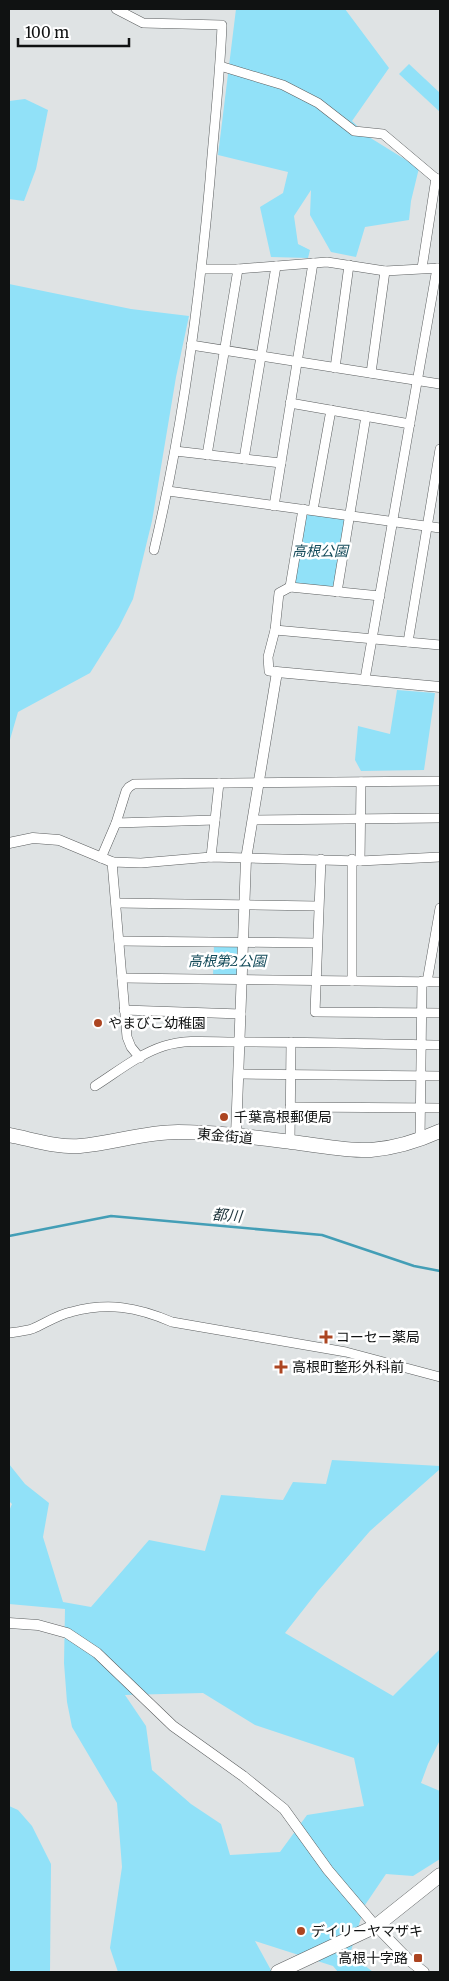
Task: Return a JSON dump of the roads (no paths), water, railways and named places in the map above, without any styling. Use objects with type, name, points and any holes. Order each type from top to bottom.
[{"type":"main road","name":"東金街道","points":[[9,1135],[79,1146],[160,1133],[179,1132],[236,1136],[352,1150],[372,1150],[420,1140],[440,1131]]},
{"type":"main road","points":[[278,1972],[376,1926],[440,1875]]},
{"type":"street","points":[[116,9],[143,23],[222,25],[202,269],[175,451],[154,550]]},
{"type":"street","points":[[220,66],[283,85],[318,103],[354,131],[383,134],[438,180],[422,268]]},
{"type":"street","points":[[202,269],[238,269],[328,262],[385,271],[439,268],[365,679]]},
{"type":"street","points":[[274,506],[313,263]]},
{"type":"street","points":[[335,368],[349,265]]},
{"type":"street","points":[[244,459],[276,266]]},
{"type":"street","points":[[207,455],[238,269]]},
{"type":"street","points":[[370,373],[385,271]]},
{"type":"street","points":[[192,345],[440,384]]},
{"type":"street","points":[[290,403],[410,424]]},
{"type":"street","points":[[313,510],[331,410]]},
{"type":"street","points":[[337,592],[366,416]]},
{"type":"street","points":[[408,642],[428,526],[437,490],[440,449]]},
{"type":"street","points":[[175,451],[281,463]]},
{"type":"street","points":[[168,491],[440,528]]},
{"type":"street","points":[[290,587],[303,509]]},
{"type":"street","points":[[380,596],[290,587],[279,593],[275,630],[268,665],[269,671],[440,687]]},
{"type":"street","points":[[275,630],[440,645]]},
{"type":"street","points":[[236,1136],[246,859],[277,672]]},
{"type":"street","points":[[101,858],[116,823],[126,791],[129,786],[134,784],[440,781]]},
{"type":"street","points":[[352,981],[361,782]]},
{"type":"street","points":[[211,857],[219,783]]},
{"type":"street","points":[[253,820],[440,818]]},
{"type":"street","points":[[116,823],[215,820]]},
{"type":"street","points":[[9,843],[46,837],[60,840],[112,862],[141,863],[211,857],[356,860],[440,857]]},
{"type":"street","points":[[321,860],[317,981],[314,1012],[440,1013]]},
{"type":"street","points":[[112,862],[127,1037],[130,1047],[140,1058]]},
{"type":"street","points":[[116,903],[318,906]]},
{"type":"street","points":[[420,1140],[422,1013],[425,981],[440,908]]},
{"type":"street","points":[[119,941],[317,943]]},
{"type":"street","points":[[122,978],[440,982]]},
{"type":"street","points":[[124,1010],[241,1014]]},
{"type":"street","points":[[95,1086],[157,1049],[197,1040],[440,1045]]},
{"type":"street","points":[[290,1142],[291,1042]]},
{"type":"street","points":[[238,1074],[440,1076]]},
{"type":"street","points":[[290,1106],[440,1108]]},
{"type":"street","points":[[9,1333],[29,1330],[70,1312],[106,1306],[124,1307],[150,1313],[172,1322],[346,1352],[440,1378]]},
{"type":"street","points":[[9,1623],[38,1625],[67,1633],[97,1653],[173,1726],[243,1776],[284,1809],[328,1870],[376,1926],[410,1961],[424,1972]]},
{"type":"waterway","name":"都川","points":[[9,1236],[111,1216],[322,1235],[414,1266],[440,1271]]},
{"type":"place","name":"やまびこ幼稚園","points":[[98,1023]]},
{"type":"place","name":"千葉高根郵便局","points":[[224,1117]]},
{"type":"place","name":"コーセー薬局","points":[[326,1337]]},
{"type":"place","name":"高根町整形外科前","points":[[281,1367]]},
{"type":"place","name":"デイリーヤマザキ","points":[[301,1931]]},
{"type":"place","name":"高根十字路","points":[[418,1958]]},
{"type":"park label","name":"高根公園","points":[[320,551]]},
{"type":"park label","name":"高根第2公園","points":[[227,961]]}]
